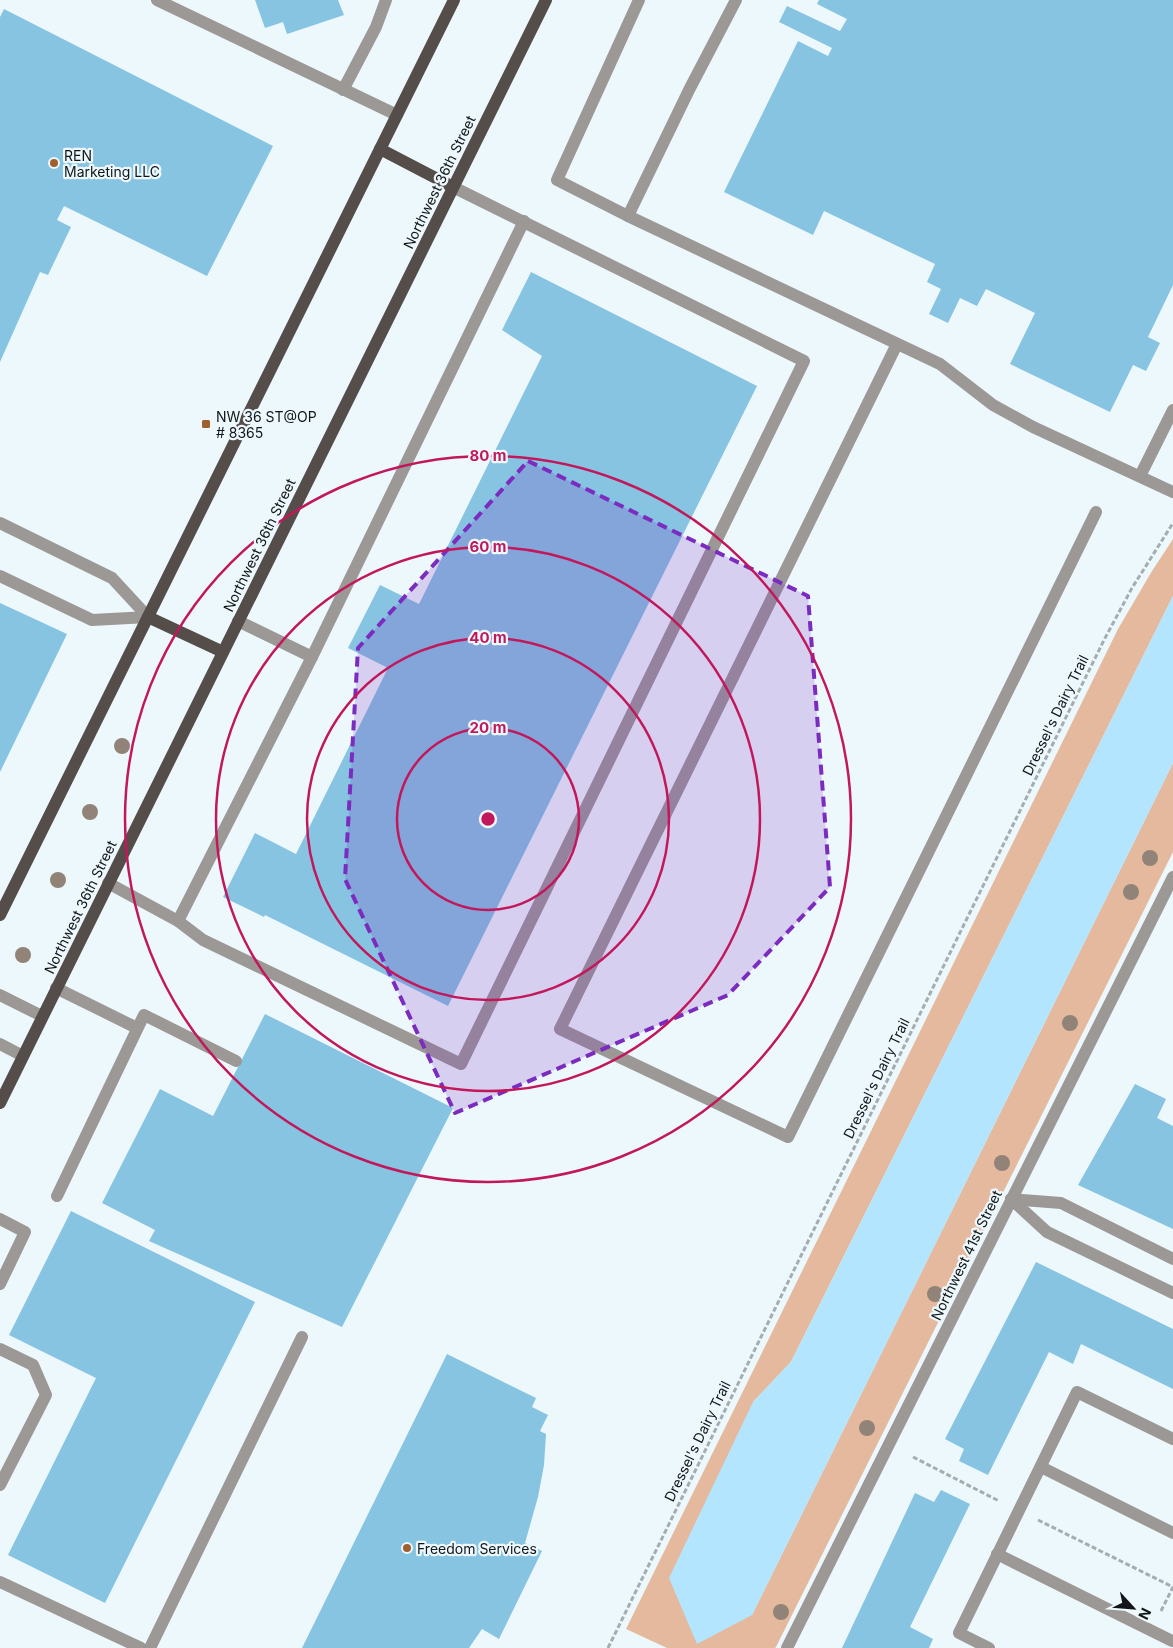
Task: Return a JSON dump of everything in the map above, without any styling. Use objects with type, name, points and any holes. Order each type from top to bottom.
[{"type":"main road","points":[[0,915],[454,0]]},
{"type":"main road","name":"Northwest 36th Street","points":[[0,1102],[546,0]]},
{"type":"main road","points":[[380,149],[453,187]]},
{"type":"main road","points":[[148,617],[223,652]]},
{"type":"street","points":[[157,0],[397,115]]},
{"type":"street","points":[[343,90],[376,27],[386,0]]},
{"type":"street","points":[[638,0],[557,180],[628,216],[940,364],[993,405],[1033,426],[1173,492]]},
{"type":"street","points":[[628,216],[689,90],[736,0]]},
{"type":"street","points":[[108,883],[178,920],[203,940],[461,1064],[804,361],[453,187]]},
{"type":"street","points":[[178,920],[312,657],[524,221]]},
{"type":"street","points":[[897,344],[560,1029],[788,1137],[1096,512]]},
{"type":"street","points":[[1140,476],[1173,410]]},
{"type":"street","points":[[0,523],[112,578],[148,617]]},
{"type":"street","points":[[0,576],[92,620],[148,617]]},
{"type":"street","points":[[238,621],[312,657]]},
{"type":"street","name":"Northwest 41st Street","points":[[787,1648],[1173,876]]},
{"type":"street","points":[[56,988],[138,1028]]},
{"type":"street","points":[[0,995],[42,1016]]},
{"type":"street","points":[[57,1196],[144,1016],[236,1061]]},
{"type":"street","points":[[0,1044],[23,1056]]},
{"type":"street","points":[[1011,1199],[1061,1203],[1173,1259]]},
{"type":"street","points":[[1011,1199],[1047,1232],[1173,1292]]},
{"type":"street","points":[[0,1219],[25,1232],[0,1284]]},
{"type":"street","points":[[150,1648],[302,1337]]},
{"type":"street","points":[[0,1349],[33,1365],[46,1395],[0,1485]]},
{"type":"street","points":[[989,1648],[959,1633],[1077,1392],[1173,1439]]},
{"type":"street","points":[[1041,1467],[1173,1533]]},
{"type":"street","points":[[997,1554],[1171,1643]]},
{"type":"street","points":[[0,1582],[141,1648]]},
{"type":"path","name":"Dressel's Dairy Trail","points":[[608,1648],[1104,640],[1132,588],[1173,523]]},
{"type":"path","points":[[913,1457],[1002,1503]]},
{"type":"path","points":[[1032,1517],[1173,1587],[1160,1614]]},
{"type":"highlighted area","points":[[528,461],[808,596],[830,887],[728,995],[455,1113],[345,879],[358,648]]},
{"type":"shaded area","points":[[1173,539],[1173,596],[791,1362],[753,1402],[752,1615],[1173,763],[1173,852],[776,1647],[667,1648],[626,1629],[1118,629]]},
{"type":"water","points":[[1173,596],[1173,763],[752,1615],[697,1644],[669,1578],[753,1402],[791,1362]]},
{"type":"building","points":[[255,0],[338,0],[344,15],[287,34],[283,22],[265,28]]},
{"type":"building","points":[[819,0],[1173,0],[1173,285],[1148,337],[1160,343],[1146,371],[1133,365],[1110,412],[1010,364],[1035,313],[986,289],[977,306],[960,298],[948,323],[929,314],[941,289],[927,282],[935,264],[824,211],[813,235],[724,192],[798,41],[828,56],[832,48],[779,22],[787,6],[840,31],[847,19],[817,4]]},
{"type":"building","points":[[4,9],[273,146],[207,276],[64,206],[57,220],[71,227],[48,275],[40,272],[0,362],[0,17]]},
{"type":"building","points":[[531,272],[757,386],[448,1006],[265,915],[264,917],[223,897],[255,833],[296,854],[388,668],[348,648],[380,585],[419,604],[542,356],[502,330]]},
{"type":"building","points":[[0,603],[67,634],[0,772]]},
{"type":"building","points":[[265,1014],[453,1108],[342,1327],[149,1241],[155,1230],[102,1203],[160,1089],[213,1116]]},
{"type":"building","points":[[1135,1084],[1166,1099],[1157,1118],[1173,1126],[1173,1229],[1078,1185]]},
{"type":"building","points":[[71,1211],[255,1302],[105,1603],[8,1555],[96,1378],[9,1335]]},
{"type":"building","points":[[1036,1262],[1173,1329],[1173,1389],[1081,1344],[1073,1364],[1049,1352],[988,1475],[959,1461],[964,1449],[945,1439]]},
{"type":"building","points":[[447,1354],[536,1398],[532,1407],[548,1415],[540,1431],[546,1434],[544,1465],[538,1497],[525,1543],[542,1551],[499,1639],[482,1629],[469,1648],[302,1648]]},
{"type":"building","points":[[941,1490],[970,1504],[910,1627],[933,1639],[929,1648],[842,1648],[915,1493],[934,1502]]},
{"type":"place","name":"REN Marketing LLC","points":[[54,163]]},
{"type":"place","name":"NW 36 ST@OP # 8365","points":[[206,424]]},
{"type":"place","name":"Freedom Services","points":[[407,1548]]}]
